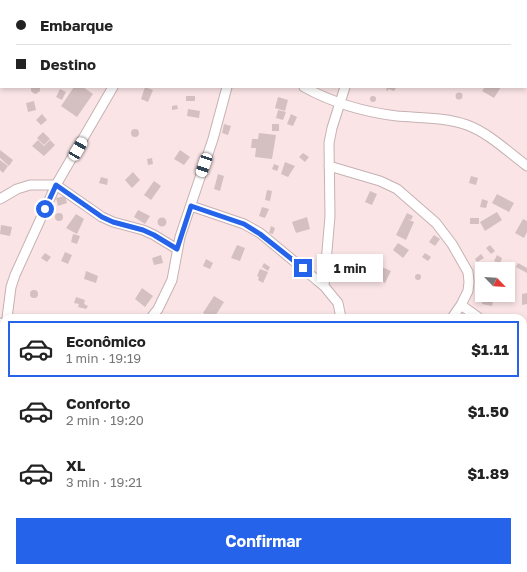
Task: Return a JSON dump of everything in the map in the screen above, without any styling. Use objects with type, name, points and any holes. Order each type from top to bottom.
[{"type":"street","points":[[8,314],[11,287],[15,275],[56,185],[112,88]]},
{"type":"street","points":[[154,314],[158,310],[172,280],[175,270],[177,249],[215,131],[227,88]]},
{"type":"street","points":[[306,88],[339,104],[362,110],[396,116],[456,121],[462,123],[486,134],[527,166]]},
{"type":"street","points":[[324,286],[330,216],[329,143],[345,88]]},
{"type":"street","points":[[329,166],[380,181],[397,189],[436,223],[452,244],[468,272],[468,291],[455,314]]},
{"type":"street","points":[[0,199],[17,189],[30,184],[56,185],[102,217],[148,233],[177,249]]},
{"type":"street","points":[[191,206],[244,224],[255,230],[324,286],[338,304],[341,314]]},
{"type":"street","points":[[461,305],[473,314]]},
{"type":"building","points":[[31,88],[40,88],[40,91],[36,94],[31,91]]},
{"type":"building","points":[[73,88],[84,88],[93,94],[77,117],[61,106]]},
{"type":"building","points":[[145,88],[153,90],[148,102],[141,99]]},
{"type":"building","points":[[387,88],[396,88],[394,91],[388,89],[388,91],[386,90]]},
{"type":"building","points":[[484,88],[500,88],[494,98],[482,91]]},
{"type":"building","points":[[60,89],[66,92],[62,100],[56,97]]},
{"type":"building","points":[[459,92],[462,93],[462,99],[459,100],[456,99],[455,96],[456,93]]},
{"type":"building","points":[[186,96],[195,96],[195,101],[186,101]]},
{"type":"building","points":[[373,96],[376,99],[373,102],[370,99]]},
{"type":"building","points":[[278,97],[288,100],[285,111],[275,108]]},
{"type":"building","points":[[34,101],[36,110],[28,112],[26,103]]},
{"type":"building","points":[[177,105],[178,109],[172,110],[172,106]]},
{"type":"building","points":[[188,109],[200,111],[199,118],[187,116]]},
{"type":"building","points":[[278,110],[286,112],[283,120],[276,118]]},
{"type":"building","points":[[42,114],[47,120],[41,125],[36,120]]},
{"type":"building","points":[[291,114],[297,117],[293,126],[287,124]]},
{"type":"building","points":[[224,124],[231,126],[228,135],[222,133]]},
{"type":"building","points":[[272,124],[279,124],[279,131],[272,131]]},
{"type":"building","points":[[133,129],[137,129],[139,133],[137,137],[133,137],[131,135],[131,131]]},
{"type":"building","points":[[43,132],[50,139],[44,145],[37,138]]},
{"type":"building","points":[[259,133],[276,135],[272,159],[255,157],[256,148],[251,148],[252,139],[258,139]]},
{"type":"building","points":[[38,140],[44,146],[50,140],[55,145],[44,156],[32,146]]},
{"type":"building","points":[[0,150],[13,160],[9,166],[0,158]]},
{"type":"building","points":[[180,150],[190,157],[184,165],[174,159]]},
{"type":"building","points":[[303,153],[309,157],[305,162],[299,157]]},
{"type":"building","points":[[152,158],[153,164],[148,165],[147,159]]},
{"type":"building","points":[[0,160],[8,166],[3,173],[0,170]]},
{"type":"building","points":[[285,162],[295,166],[288,177],[281,174]]},
{"type":"building","points":[[274,164],[279,166],[277,171],[272,169]]},
{"type":"building","points":[[133,172],[140,180],[132,188],[125,180]]},
{"type":"building","points":[[218,174],[224,176],[220,191],[214,189]]},
{"type":"building","points":[[471,176],[478,178],[476,185],[469,183]]},
{"type":"building","points":[[101,177],[108,179],[107,185],[99,183]]},
{"type":"building","points":[[154,181],[161,186],[151,200],[144,195]]},
{"type":"building","points":[[267,190],[272,191],[270,201],[265,200]]},
{"type":"building","points":[[370,191],[377,194],[372,205],[365,202]]},
{"type":"building","points":[[497,194],[514,203],[509,212],[492,203]]},
{"type":"building","points":[[65,196],[67,203],[58,206],[56,198]]},
{"type":"building","points":[[482,199],[488,201],[486,208],[480,207]]},
{"type":"building","points":[[262,207],[269,209],[265,218],[259,216]]},
{"type":"building","points":[[138,210],[150,216],[145,224],[134,217]]},
{"type":"building","points":[[497,212],[502,220],[485,231],[480,222]]},
{"type":"building","points":[[57,213],[61,213],[63,217],[61,221],[57,221],[55,219],[55,215]]},
{"type":"building","points":[[407,213],[413,216],[411,220],[407,219],[414,222],[406,240],[396,235]]},
{"type":"building","points":[[76,214],[84,219],[77,234],[66,228]]},
{"type":"building","points":[[307,217],[310,229],[296,233],[292,222]]},
{"type":"building","points":[[160,218],[164,218],[166,222],[164,226],[160,226],[158,224],[158,220]]},
{"type":"building","points":[[470,218],[479,218],[479,224],[470,224]]},
{"type":"building","points":[[523,219],[527,221],[527,232],[524,238],[515,233]]},
{"type":"building","points":[[1,225],[12,227],[10,236],[0,234]]},
{"type":"building","points":[[271,226],[275,228],[273,234],[269,233]]},
{"type":"building","points":[[73,234],[80,236],[77,244],[71,242]]},
{"type":"building","points":[[434,235],[440,239],[435,246],[429,242]]},
{"type":"building","points":[[398,243],[409,250],[403,258],[393,250]]},
{"type":"building","points":[[237,245],[245,248],[240,261],[231,258]]},
{"type":"building","points":[[490,245],[495,251],[491,254],[486,248]]},
{"type":"building","points":[[65,252],[72,255],[68,264],[61,261]]},
{"type":"building","points":[[45,253],[51,257],[47,262],[41,258]]},
{"type":"building","points":[[425,253],[431,257],[428,261],[422,257]]},
{"type":"building","points":[[481,254],[484,258],[477,262],[475,259]]},
{"type":"building","points":[[161,255],[163,263],[154,265],[152,258]]},
{"type":"building","points":[[497,255],[502,258],[501,262],[494,261]]},
{"type":"building","points":[[206,259],[213,263],[210,269],[203,266]]},
{"type":"building","points":[[264,263],[270,267],[268,271],[262,267]]},
{"type":"building","points":[[518,263],[527,268],[527,273],[516,267]]},
{"type":"building","points":[[382,267],[391,271],[385,283],[376,278]]},
{"type":"building","points":[[260,269],[268,272],[263,283],[258,280],[259,277],[257,276]]},
{"type":"building","points":[[86,271],[98,276],[96,283],[84,279]]},
{"type":"building","points":[[418,274],[421,277],[418,280],[415,277]]},
{"type":"building","points":[[142,288],[153,296],[145,307],[135,299]]},
{"type":"building","points":[[32,290],[36,290],[38,294],[36,298],[32,298],[30,296],[30,292]]},
{"type":"building","points":[[527,293],[527,304],[522,305],[522,294]]},
{"type":"building","points":[[214,296],[224,302],[216,314],[203,313]]},
{"type":"building","points":[[76,297],[85,300],[84,304],[88,306],[86,309],[78,307],[79,304],[74,303]]},
{"type":"building","points":[[482,302],[493,302],[492,306],[482,304]]},
{"type":"route","points":[[45,209],[56,185],[102,217],[113,222],[143,230],[177,249],[191,206],[244,224],[260,234],[303,268]]}]
